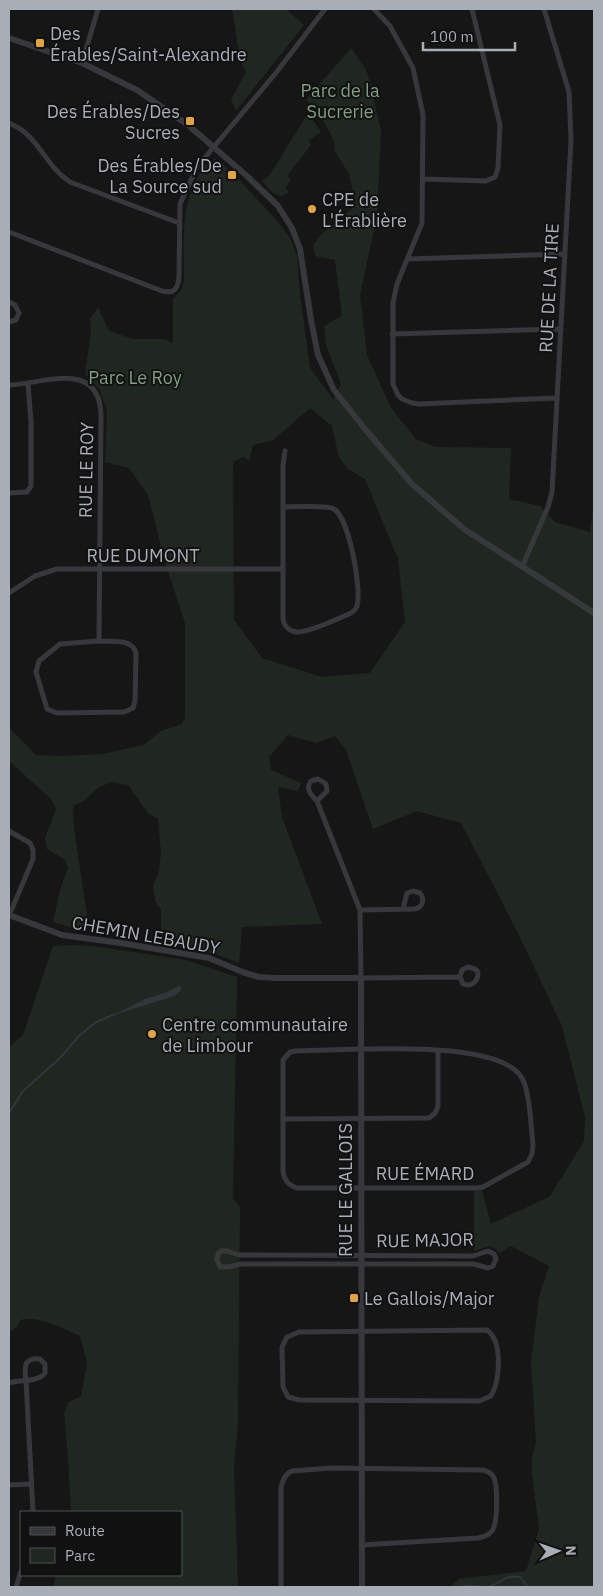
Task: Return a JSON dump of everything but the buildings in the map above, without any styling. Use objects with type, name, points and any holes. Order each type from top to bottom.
[{"type":"street","points":[[82,63],[98,9]]},
{"type":"street","points":[[9,232],[154,288],[171,293],[176,290],[178,283],[180,204],[197,167],[275,74],[325,9]]},
{"type":"street","points":[[374,9],[390,26],[413,68],[423,115],[422,223],[393,297],[393,384],[398,395],[406,401],[419,404],[556,398]]},
{"type":"street","points":[[423,179],[486,181],[495,176],[498,168],[500,125],[472,9]]},
{"type":"street","name":"RUE DE LA TIRE","points":[[522,567],[548,507],[552,492],[571,140],[569,92],[544,9]]},
{"type":"street","points":[[9,38],[82,63],[117,79],[157,103],[188,125],[278,206],[292,228],[300,249],[318,356],[334,390],[412,484],[464,529],[594,613]]},
{"type":"street","points":[[9,122],[30,135],[58,173],[70,182],[179,223]]},
{"type":"street","points":[[408,259],[564,254]]},
{"type":"street","points":[[9,302],[16,305],[19,313],[16,320],[9,322]]},
{"type":"street","points":[[392,334],[561,329]]},
{"type":"street","name":"RUE LE ROY","points":[[9,385],[28,384],[60,378],[76,378],[92,388],[98,399],[101,416],[99,642]]},
{"type":"street","points":[[9,493],[24,493],[31,486],[31,422],[28,384]]},
{"type":"street","points":[[283,507],[326,507],[338,512],[353,552],[358,601],[356,609],[350,614],[304,631],[294,632],[284,624],[283,619],[283,507],[283,465],[285,451]]},
{"type":"street","name":"RUE DUMONT","points":[[9,594],[35,576],[65,569],[283,569]]},
{"type":"street","points":[[99,642],[128,643],[133,647],[136,653],[136,701],[133,708],[128,712],[57,712],[47,709],[36,672],[39,661],[60,644],[99,642]]},
{"type":"street","name":"RUE LE GALLOIS","points":[[317,801],[360,910],[362,1587]]},
{"type":"street","points":[[9,831],[30,843],[34,854],[9,916]]},
{"type":"street","points":[[360,910],[415,910],[421,906],[423,899],[420,893],[413,891],[407,893],[403,909]]},
{"type":"street","name":"CHEMIN LEBAUDY","points":[[9,916],[62,935],[202,956],[259,977],[460,977]]},
{"type":"street","name":"RUE ÉMARD","points":[[361,1049],[460,1052],[503,1063],[519,1073],[525,1085],[532,1145],[532,1154],[528,1162],[483,1187],[296,1188],[288,1184],[283,1171],[282,1119],[282,1065],[286,1056],[290,1052],[300,1050],[361,1049]]},
{"type":"street","points":[[282,1119],[424,1119],[432,1116],[438,1106],[438,1050]]},
{"type":"street","name":"RUE MAJOR","points":[[224,1251],[239,1255],[473,1256],[488,1251],[494,1254],[496,1259],[495,1264],[488,1268],[473,1264],[360,1264],[241,1264],[224,1268],[220,1267],[217,1260],[218,1254],[224,1251]]},
{"type":"street","points":[[487,1330],[494,1336],[498,1346],[497,1383],[491,1396],[479,1401],[299,1400],[288,1397],[283,1387],[282,1346],[287,1337],[299,1332],[361,1331],[487,1330]]},
{"type":"street","points":[[9,1383],[26,1380],[36,1380],[43,1375],[45,1370],[43,1362],[34,1359],[28,1362],[25,1369],[26,1380],[32,1484],[33,1511]]},
{"type":"street","points":[[281,1587],[281,1498],[284,1480],[288,1473],[299,1469],[483,1470],[489,1472],[494,1477],[496,1484],[496,1523],[488,1535],[478,1538],[361,1545]]},
{"type":"street","points":[[9,1485],[32,1484]]},
{"type":"street","points":[[16,1587],[20,1575]]},
{"type":"green space","points":[[232,9],[286,9],[304,25],[236,111],[231,100],[246,72],[240,60]]},
{"type":"green space","points":[[351,48],[365,68],[370,81],[381,132],[377,216],[360,295],[367,355],[391,408],[416,439],[436,447],[511,448],[509,499],[540,506],[555,522],[590,532],[594,500],[594,1587],[450,1587],[459,1579],[526,1571],[539,1529],[532,1474],[532,1458],[536,1443],[531,1362],[539,1297],[549,1266],[511,1246],[499,1253],[490,1246],[474,1251],[474,1191],[482,1190],[491,1224],[550,1196],[584,1141],[585,1117],[562,1026],[518,933],[461,823],[417,811],[373,829],[346,750],[335,736],[316,743],[288,735],[269,757],[271,770],[301,783],[298,791],[278,787],[282,817],[322,924],[242,927],[239,963],[216,954],[163,943],[161,910],[155,901],[153,885],[159,872],[161,852],[158,819],[148,813],[128,785],[111,782],[98,788],[85,800],[73,806],[74,829],[87,915],[84,928],[76,929],[53,922],[60,890],[68,867],[64,859],[47,849],[45,838],[56,809],[52,800],[9,761],[9,723],[10,729],[36,755],[60,756],[102,754],[144,745],[161,731],[182,724],[185,718],[185,623],[165,562],[148,495],[129,468],[105,462],[107,411],[100,390],[85,374],[91,331],[90,319],[98,307],[109,331],[133,339],[164,339],[173,343],[173,298],[180,291],[184,281],[184,235],[187,205],[198,177],[207,164],[211,166],[214,158],[233,173],[279,223],[290,238],[297,255],[300,295],[310,368],[333,399],[341,384],[326,345],[324,326],[342,316],[335,260],[315,256],[313,245],[321,235],[356,205],[349,174],[334,150],[333,139],[320,116],[306,100]],"holes":[[[310,408],[332,426],[339,458],[348,469],[365,479],[398,559],[405,622],[370,673],[322,677],[262,658],[234,620],[233,462],[243,457],[249,460],[253,445],[273,440]]]},
{"type":"green space","points":[[308,113],[321,132],[309,140],[311,145],[287,176],[291,180],[285,188],[289,192],[281,196],[277,195],[262,181],[269,176]]},
{"type":"green space","points":[[53,946],[93,946],[186,960],[237,977],[233,1199],[240,1206],[238,1424],[234,1466],[238,1587],[53,1587],[56,1576],[182,1576],[182,1511],[71,1511],[64,1412],[69,1402],[81,1396],[87,1363],[80,1336],[51,1323],[35,1319],[20,1320],[17,1327],[9,1332],[9,1047],[23,1035]]},
{"type":"shaded area","points":[[179,986],[182,987],[174,996],[114,1015],[145,999]]},
{"type":"waterway","points":[[9,1113],[23,1091],[60,1058],[80,1035],[96,1022],[115,1014]]},
{"type":"waterway","points":[[461,1587],[491,1586],[509,1577],[520,1577],[528,1587]]},
{"type":"place","name":"Des Érables/Saint-Alexandre","points":[[40,43]]},
{"type":"place","name":"Des Érables/Des Sucres","points":[[190,121]]},
{"type":"place","name":"Des Érables/De La Source sud","points":[[232,175]]},
{"type":"place","name":"CPE de L'Érablière","points":[[312,209]]},
{"type":"place","name":"Centre communautaire de Limbour","points":[[152,1034]]},
{"type":"place","name":"Le Gallois/Major","points":[[354,1298]]},
{"type":"park label","name":"Parc de la Sucrerie","points":[[340,100]]},
{"type":"park label","name":"Parc Le Roy","points":[[135,377]]}]
